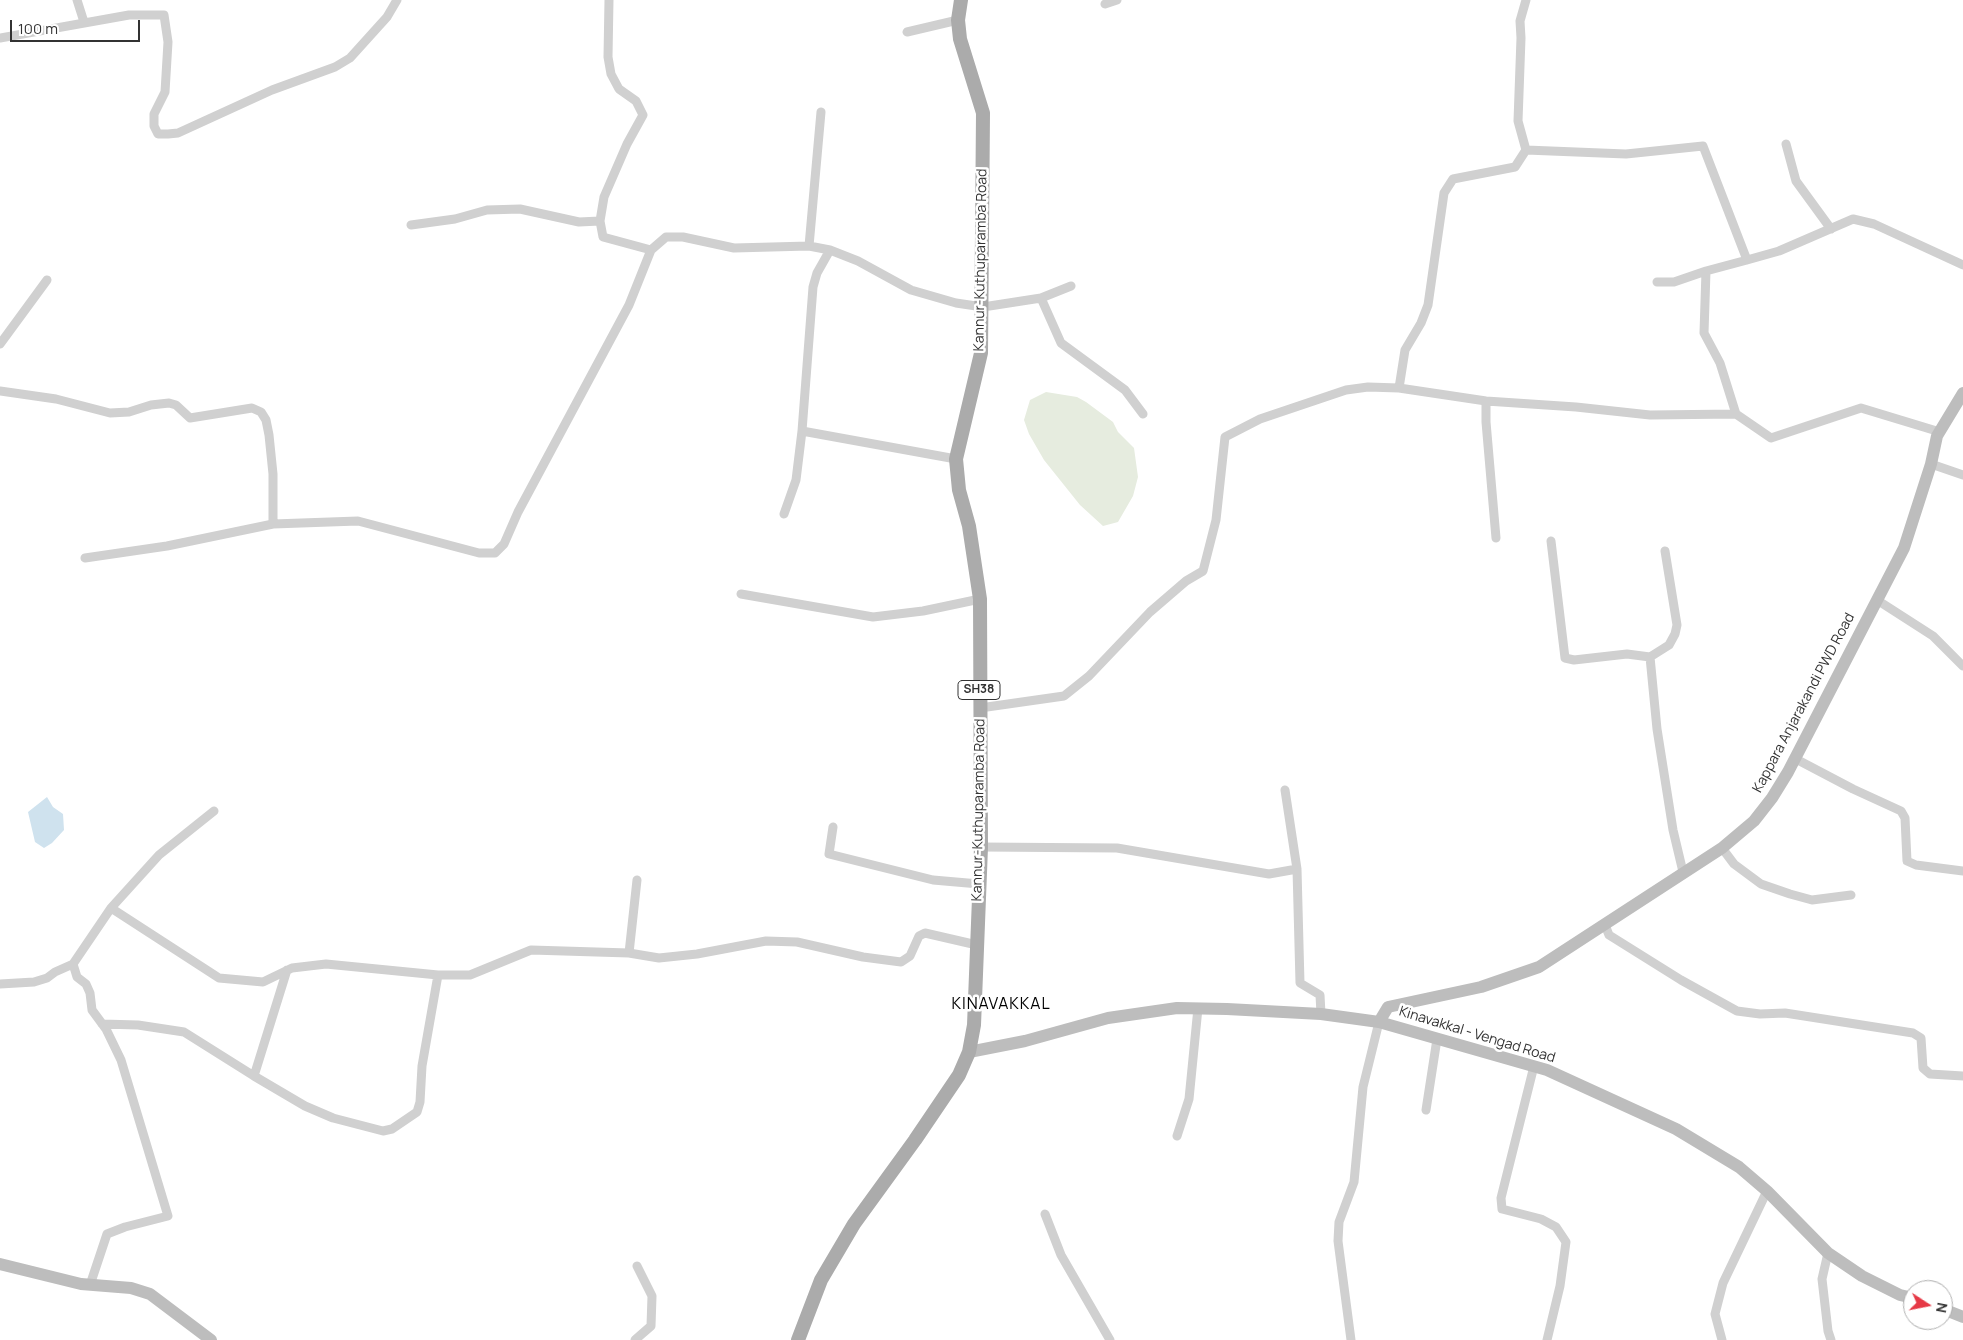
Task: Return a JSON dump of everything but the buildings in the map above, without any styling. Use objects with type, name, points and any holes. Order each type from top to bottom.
[{"type":"main road","name":"Kannur-Kuthuparamba Road","points":[[798,1340],[821,1280],[854,1224],[959,1075],[969,1052],[974,1025],[981,847],[980,599],[968,526],[959,490],[956,458],[981,353],[983,307],[983,113],[960,39],[958,20],[961,0]]},
{"type":"main road","name":"Kappara Anjarakandi PWD Road","points":[[1379,1022],[1388,1007],[1481,987],[1539,966],[1722,848],[1754,820],[1772,798],[1904,548],[1940,432],[1963,393]]},
{"type":"main road","name":"Kinavakkal - Vengad Road","points":[[969,1052],[1025,1041],[1108,1018],[1176,1008],[1320,1014],[1379,1022],[1547,1070],[1676,1129],[1739,1168],[1767,1191],[1828,1253],[1862,1276],[1903,1296]]},
{"type":"main road","points":[[0,1264],[90,1285],[131,1288],[150,1294],[211,1340]]},
{"type":"street","points":[[77,0],[84,22]]},
{"type":"street","points":[[0,38],[84,22],[129,16],[164,15],[168,42],[165,92],[154,114],[154,126],[158,134],[168,134],[178,133],[272,90],[335,68],[350,58],[387,17],[397,0]]},
{"type":"street","points":[[609,0],[608,57],[611,74],[619,89],[636,101],[643,115],[627,144],[604,197],[600,221],[604,237],[651,250]]},
{"type":"street","points":[[1105,4],[1118,0]]},
{"type":"street","points":[[1399,388],[1405,350],[1421,323],[1428,305],[1444,193],[1453,179],[1515,167],[1526,150],[1518,121],[1522,38],[1520,21],[1526,0]]},
{"type":"street","points":[[907,32],[958,20]]},
{"type":"street","points":[[810,246],[821,112]]},
{"type":"street","points":[[1786,144],[1796,180],[1831,229]]},
{"type":"street","points":[[1526,150],[1626,154],[1703,146],[1746,260]]},
{"type":"street","points":[[411,225],[455,219],[487,210],[520,209],[579,222],[600,221]]},
{"type":"street","points":[[1657,282],[1674,282],[1779,251],[1853,219],[1874,224],[1963,265]]},
{"type":"street","points":[[85,558],[167,546],[272,524],[358,521],[479,553],[495,553],[504,544],[518,512],[629,305],[651,250],[666,237],[683,237],[734,248],[810,246],[830,250],[858,261],[911,290],[956,303],[983,307],[1040,298],[1071,286]]},
{"type":"street","points":[[784,514],[796,480],[802,431],[812,287],[817,273],[830,250]]},
{"type":"street","points":[[1706,271],[1704,333],[1720,363],[1736,414]]},
{"type":"street","points":[[0,344],[47,280]]},
{"type":"street","points":[[1040,298],[1061,343],[1125,390],[1143,414]]},
{"type":"street","points":[[980,708],[1064,696],[1089,676],[1150,612],[1186,581],[1203,571],[1216,520],[1224,437],[1260,419],[1346,390],[1368,387],[1399,388],[1486,401],[1576,407],[1650,416],[1736,414],[1771,438],[1861,408],[1940,432]]},
{"type":"street","points":[[0,391],[56,399],[110,413],[129,412],[151,405],[169,403],[176,405],[190,418],[252,408],[261,412],[266,420],[273,474],[272,524]]},
{"type":"street","points":[[1486,401],[1486,422],[1496,538]]},
{"type":"street","points":[[802,431],[956,458]]},
{"type":"street","points":[[1931,464],[1963,475]]},
{"type":"street","points":[[1551,541],[1565,658],[1574,660],[1627,654],[1650,657],[1669,645],[1677,625],[1665,551]]},
{"type":"street","points":[[741,594],[873,617],[923,611],[980,599]]},
{"type":"street","points":[[1877,600],[1933,636],[1963,666]]},
{"type":"street","points":[[1650,657],[1657,729],[1673,830],[1684,872]]},
{"type":"street","points":[[1794,758],[1853,790],[1901,811],[1905,818],[1907,861],[1925,866],[1963,871]]},
{"type":"street","points":[[1285,790],[1298,869],[1302,995]]},
{"type":"street","points":[[0,984],[34,982],[47,978],[73,964],[112,908],[159,855],[214,811]]},
{"type":"street","points":[[833,826],[829,854],[933,880],[979,884]]},
{"type":"street","points":[[981,847],[1117,848],[1269,874],[1298,869]]},
{"type":"street","points":[[1722,848],[1740,869],[1761,884],[1782,892],[1812,900],[1851,895]]},
{"type":"street","points":[[629,953],[638,880]]},
{"type":"street","points":[[112,908],[219,978],[264,982],[287,970],[326,964],[438,975],[470,975],[532,950],[629,953],[658,958],[697,954],[766,941],[797,942],[863,957],[901,962],[910,956],[919,936],[925,933],[976,945]]},
{"type":"street","points":[[1605,925],[1609,935],[1681,980],[1737,1011],[1794,1014],[1913,1032],[1921,1038],[1923,1068],[1930,1074],[1963,1076]]},
{"type":"street","points":[[73,964],[77,977],[86,984],[90,993],[92,1010],[102,1024],[121,1060],[168,1216],[125,1227],[107,1234],[90,1285]]},
{"type":"street","points":[[254,1076],[287,970]]},
{"type":"street","points":[[102,1024],[138,1025],[184,1032],[304,1106],[333,1118],[382,1131],[392,1129],[417,1112],[420,1102],[422,1066],[438,975]]},
{"type":"street","points":[[1302,984],[1320,995],[1320,1014]]},
{"type":"street","points":[[1178,1136],[1189,1099],[1198,1008]]},
{"type":"street","points":[[1352,1340],[1338,1242],[1338,1222],[1354,1182],[1363,1087],[1379,1022]]},
{"type":"street","points":[[1426,1110],[1437,1039]]},
{"type":"street","points":[[1534,1066],[1501,1198],[1502,1209],[1540,1219],[1556,1227],[1566,1242],[1560,1286],[1547,1340]]},
{"type":"street","points":[[1722,1340],[1716,1314],[1723,1283],[1767,1191]]},
{"type":"street","points":[[1045,1214],[1061,1255],[1110,1340]]},
{"type":"street","points":[[1828,1253],[1822,1279],[1828,1331],[1832,1340]]},
{"type":"street","points":[[635,1340],[651,1326],[652,1296],[637,1266]]},
{"type":"shaded area","points":[[1046,392],[1077,397],[1086,402],[1113,422],[1118,432],[1134,448],[1138,477],[1133,496],[1118,522],[1103,526],[1080,505],[1044,460],[1029,434],[1024,420],[1030,400]]},
{"type":"water","points":[[47,797],[53,807],[63,814],[64,830],[52,843],[44,848],[35,842],[28,812]]},
{"type":"district","name":"KINAVAKKAL","points":[[1001,1005]]}]
